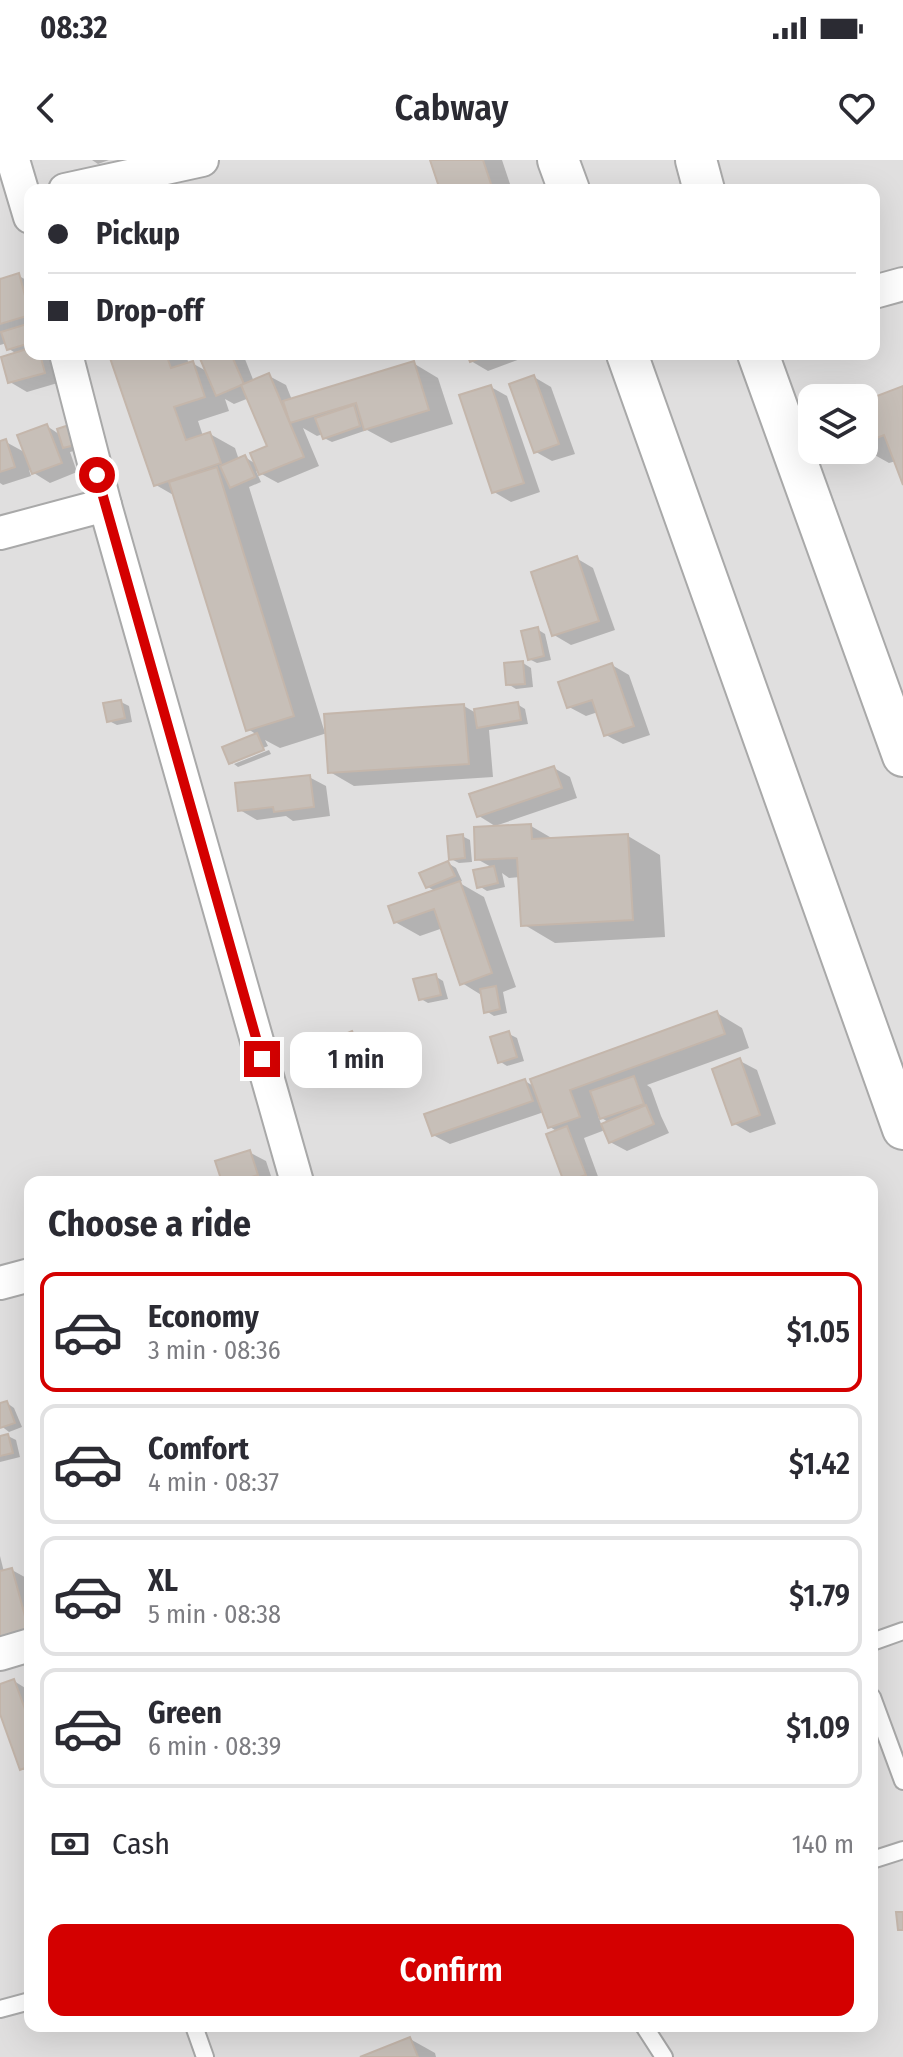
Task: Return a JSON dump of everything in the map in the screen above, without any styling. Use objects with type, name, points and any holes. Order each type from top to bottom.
[{"type":"street","points":[[13,160],[21,204]]},
{"type":"street","points":[[92,184],[202,160]]},
{"type":"street","points":[[558,160],[567,184]]},
{"type":"street","points":[[696,160],[702,184]]},
{"type":"street","points":[[880,290],[903,284]]},
{"type":"street","points":[[68,360],[105,505],[295,1176]]},
{"type":"street","points":[[629,360],[899,1108]]},
{"type":"street","points":[[760,360],[903,756]]},
{"type":"street","points":[[0,533],[105,505]]},
{"type":"street","points":[[0,1283],[24,1277]]},
{"type":"street","points":[[0,1654],[24,1647]]},
{"type":"lane","points":[[878,1640],[903,1631]]},
{"type":"lane","points":[[878,1713],[903,1781]]},
{"type":"lane","points":[[878,1858],[903,1850]]},
{"type":"lane","points":[[0,2009],[24,2003]]},
{"type":"lane","points":[[196,2032],[205,2057]]},
{"type":"lane","points":[[648,2032],[664,2057]]},
{"type":"shaded area","points":[[0,160],[903,160],[903,2057],[0,2057]]},
{"type":"building","points":[[430,160],[483,160],[491,184],[438,184]]},
{"type":"building","points":[[19,273],[24,292],[24,317],[0,324],[0,279]]},
{"type":"building","points":[[24,325],[24,345],[7,350],[1,332]]},
{"type":"building","points":[[24,350],[24,360],[42,360],[45,373],[8,383],[1,357]]},
{"type":"building","points":[[111,360],[168,360],[171,368],[193,361],[205,397],[174,407],[186,440],[210,432],[221,463],[154,486]]},
{"type":"building","points":[[201,360],[234,360],[244,384],[216,396]]},
{"type":"building","points":[[414,361],[429,410],[364,430],[356,403],[290,423],[283,401]]},
{"type":"building","points":[[269,373],[304,457],[259,475],[250,453],[267,446],[241,385]]},
{"type":"building","points":[[534,375],[559,444],[534,453],[509,384]]},
{"type":"building","points":[[491,385],[524,483],[492,493],[459,395]]},
{"type":"building","points":[[903,386],[903,485],[884,435],[878,437],[878,396]]},
{"type":"building","points":[[354,405],[360,426],[323,439],[315,418]]},
{"type":"building","points":[[47,424],[62,463],[32,474],[17,435]]},
{"type":"building","points":[[69,425],[75,445],[63,448],[57,429]]},
{"type":"building","points":[[6,439],[15,467],[0,472],[0,441]]},
{"type":"building","points":[[245,455],[255,477],[230,488],[220,466]]},
{"type":"building","points":[[217,467],[294,716],[246,731],[169,482]]},
{"type":"building","points":[[577,556],[599,621],[552,636],[531,572]]},
{"type":"building","points":[[538,627],[544,656],[528,660],[521,631]]},
{"type":"building","points":[[523,661],[525,684],[506,685],[504,663]]},
{"type":"building","points":[[612,663],[634,726],[604,736],[592,700],[567,708],[558,682]]},
{"type":"building","points":[[121,700],[125,718],[107,722],[103,703]]},
{"type":"building","points":[[518,702],[521,720],[477,728],[474,709]]},
{"type":"building","points":[[464,704],[469,764],[328,773],[324,714]]},
{"type":"building","points":[[257,733],[264,750],[229,764],[222,747]]},
{"type":"building","points":[[554,766],[562,788],[477,817],[469,794]]},
{"type":"building","points":[[310,775],[314,807],[274,812],[273,807],[238,811],[235,783]]},
{"type":"building","points":[[531,824],[532,839],[628,834],[633,920],[521,926],[517,858],[475,860],[474,827]]},
{"type":"building","points":[[463,834],[465,858],[449,860],[447,836]]},
{"type":"building","points":[[448,861],[455,876],[426,888],[419,873]]},
{"type":"building","points":[[494,866],[498,883],[477,888],[473,870]]},
{"type":"building","points":[[460,881],[492,973],[460,985],[434,909],[394,923],[388,906]]},
{"type":"building","points":[[436,974],[441,995],[419,1000],[413,979]]},
{"type":"building","points":[[496,986],[500,1009],[484,1013],[480,989]]},
{"type":"building","points":[[717,1011],[725,1034],[570,1090],[580,1117],[548,1128],[530,1079]]},
{"type":"building","points":[[352,1031],[359,1047],[340,1056],[332,1040]]},
{"type":"building","points":[[509,1031],[517,1057],[498,1063],[490,1037]]},
{"type":"building","points":[[740,1058],[760,1115],[732,1125],[712,1069]]},
{"type":"building","points":[[634,1076],[644,1104],[600,1119],[590,1091]]},
{"type":"building","points":[[525,1079],[533,1101],[432,1136],[424,1114]]},
{"type":"building","points":[[646,1105],[654,1124],[609,1143],[601,1124]]},
{"type":"building","points":[[567,1126],[586,1175],[562,1176],[546,1134]]},
{"type":"building","points":[[250,1150],[258,1175],[220,1176],[215,1161]]},
{"type":"building","points":[[7,1401],[15,1423],[0,1428],[0,1403]]},
{"type":"building","points":[[8,1434],[13,1453],[0,1456],[0,1436]]},
{"type":"building","points":[[12,1568],[24,1613],[24,1637],[0,1643],[0,1571]]},
{"type":"building","points":[[14,1679],[24,1706],[24,1768],[20,1770],[0,1714],[0,1684]]},
{"type":"building","points":[[896,1912],[903,1912],[903,1930],[898,1930]]},
{"type":"building","points":[[410,2037],[418,2057],[360,2057]]},
{"type":"route","points":[[97,475],[262,1059]]}]
